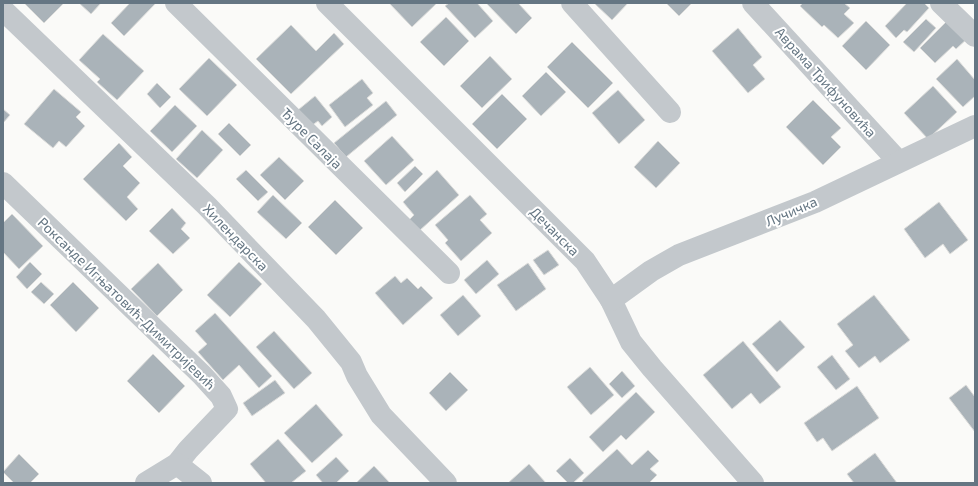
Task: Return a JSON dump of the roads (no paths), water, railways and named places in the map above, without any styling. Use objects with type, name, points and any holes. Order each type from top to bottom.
[{"type":"street","name":"Ђуре Салаја","points":[[176,3],[449,273]]},
{"type":"street","name":"Дечанска","points":[[326,3],[585,261],[611,300],[631,342],[753,483]]},
{"type":"street","points":[[572,3],[670,112]]},
{"type":"street","name":"Аврама Трифуновића","points":[[753,3],[898,161]]},
{"type":"street","points":[[941,3],[975,36]]},
{"type":"street","name":"Хилендарска","points":[[3,10],[207,206],[316,319],[351,362],[361,383],[381,415],[446,483]]},
{"type":"street","name":"Лучичка","points":[[611,300],[651,271],[679,255],[739,233],[815,202],[898,161],[975,126]]},
{"type":"street","name":"Роксанде Игњатовић-Димитријевић","points":[[3,183],[202,375],[221,396],[227,409],[188,450],[177,464]]},
{"type":"street","points":[[146,483],[177,464],[201,483]]}]
